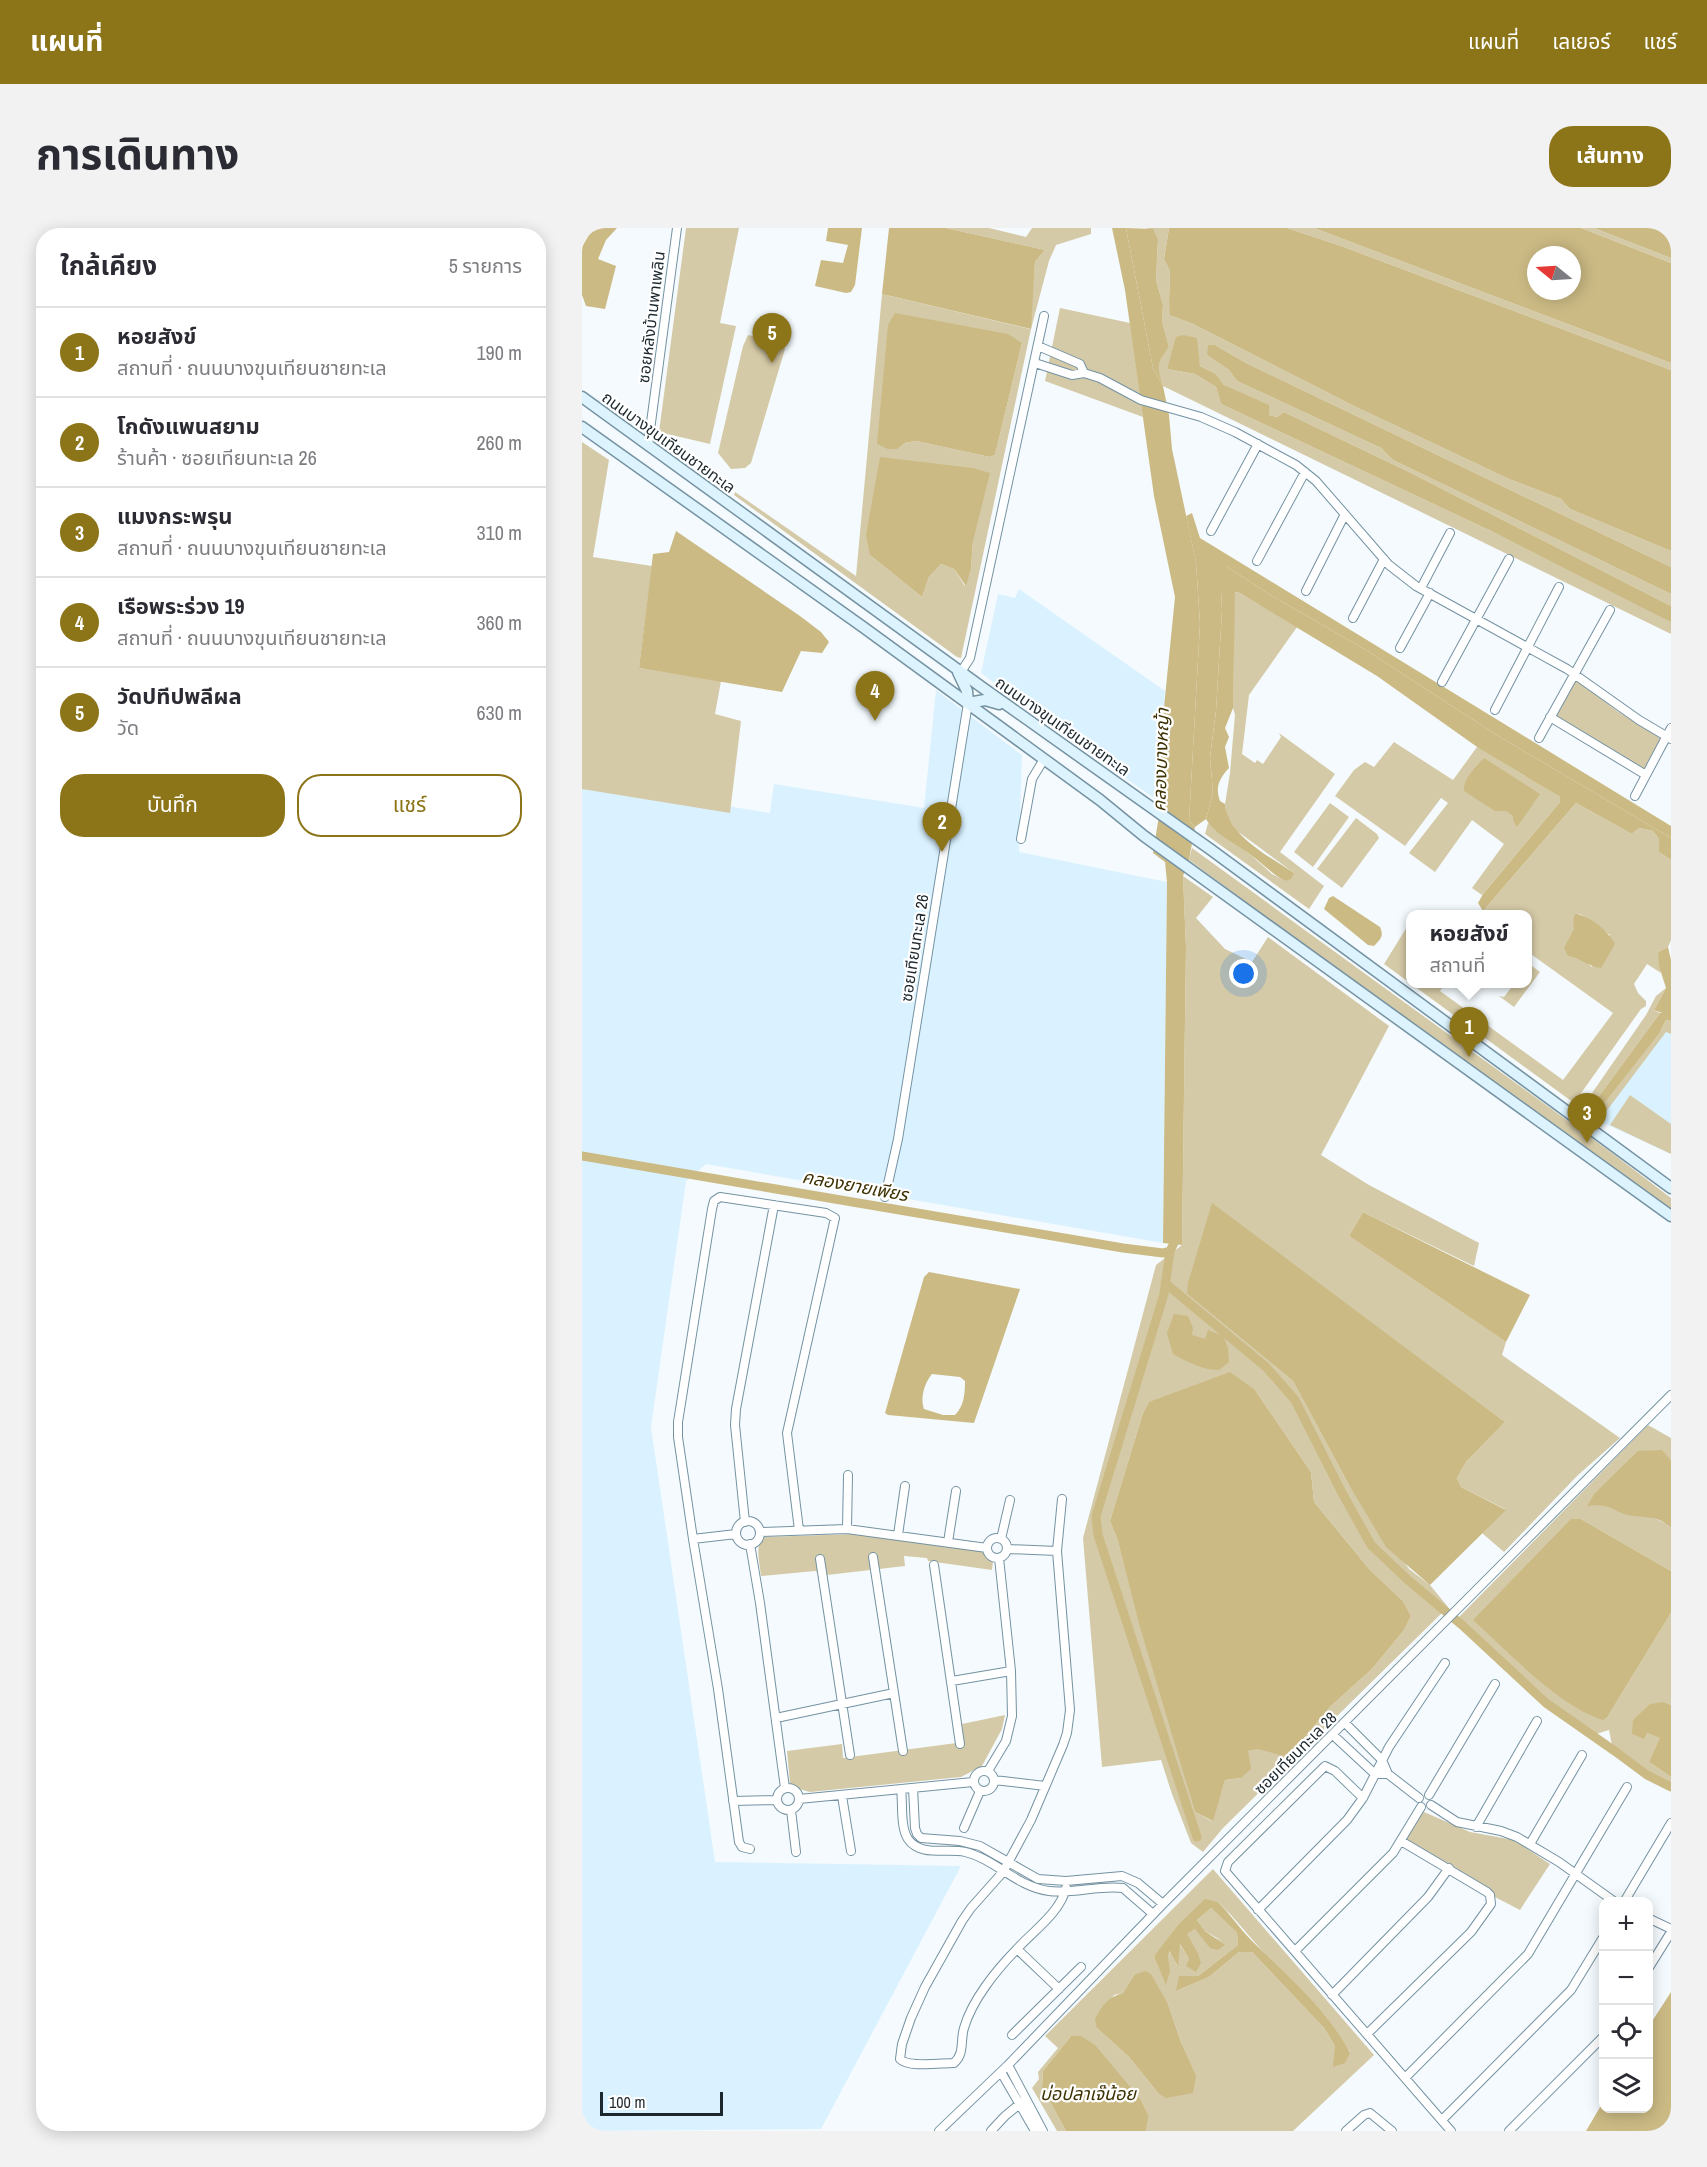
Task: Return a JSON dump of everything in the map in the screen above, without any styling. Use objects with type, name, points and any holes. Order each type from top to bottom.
[{"type":"main road","name":"ถนนบางขุนเทียนชายทะเล","points":[[582,397],[787,547],[1210,849],[1671,1188]]},
{"type":"main road","points":[[582,427],[968,703],[1100,800],[1144,836],[1671,1216]]},
{"type":"main road","points":[[777,565],[785,566],[791,561],[793,554],[787,547]]},
{"type":"main road","points":[[958,670],[967,691],[968,703]]},
{"type":"main road","points":[[968,703],[992,701],[1013,709]]},
{"type":"main road","points":[[1624,1154],[1671,1193]]},
{"type":"street","name":"ซอยหลังบ้านพาเพลิน","points":[[648,446],[677,228]]},
{"type":"street","points":[[958,670],[970,658],[1044,316]]},
{"type":"street","points":[[1038,346],[1080,364],[1084,373]]},
{"type":"street","points":[[1035,363],[1072,375],[1084,373],[1100,378],[1141,400],[1201,417],[1258,444],[1316,481],[1384,560],[1421,588],[1574,674],[1639,720],[1670,734],[1635,796]]},
{"type":"street","points":[[1211,531],[1258,444]]},
{"type":"street","points":[[1257,561],[1305,472]]},
{"type":"street","points":[[1306,591],[1345,514]]},
{"type":"street","points":[[1421,588],[1450,533]]},
{"type":"street","points":[[1442,682],[1509,559]]},
{"type":"street","points":[[1353,618],[1384,560]]},
{"type":"street","points":[[1495,710],[1558,587]]},
{"type":"street","points":[[1400,648],[1430,593]]},
{"type":"street","points":[[1539,738],[1610,610]]},
{"type":"street","name":"ซอยเทียนทะเล 26","points":[[885,1197],[898,1139],[968,703]]},
{"type":"street","points":[[1550,717],[1646,775]]},
{"type":"street","points":[[1021,839],[1032,779],[1044,759]]},
{"type":"street","points":[[750,1849],[742,1847],[739,1842],[718,1689],[693,1539],[678,1422],[712,1209],[714,1201],[720,1197],[826,1213],[835,1218],[787,1434],[799,1530]]},
{"type":"street","points":[[745,1522],[735,1425],[736,1409],[774,1205]]},
{"type":"street","name":"ซอยเทียนทะเล 28","points":[[939,2131],[1008,2065],[1163,1904],[1671,1395]]},
{"type":"street","points":[[847,1529],[848,1474]]},
{"type":"street","points":[[898,1535],[905,1486]]},
{"type":"street","points":[[948,1542],[956,1491]]},
{"type":"street","points":[[1062,1499],[1057,1551],[1070,1710],[1065,1739],[1031,1820],[1003,1872],[971,1908],[925,1987],[902,2044],[900,2059],[902,2062],[909,2064],[954,2063],[959,2058],[964,2028],[981,1993],[997,1970],[1062,1900],[1066,1891],[1066,1881]]},
{"type":"street","points":[[1001,1539],[1010,1500]]},
{"type":"street","points":[[745,1522],[753,1522],[760,1532],[758,1539],[750,1544],[741,1543],[736,1534],[739,1525],[745,1522]]},
{"type":"street","points":[[760,1532],[847,1529],[987,1548]]},
{"type":"street","points":[[693,1539],[736,1534]]},
{"type":"street","points":[[1001,1539],[1006,1543],[1006,1553],[999,1558],[989,1554],[987,1548],[990,1541],[1001,1539]]},
{"type":"street","points":[[750,1544],[785,1788]]},
{"type":"street","points":[[1007,1548],[1057,1551]]},
{"type":"street","points":[[873,1557],[903,1751]]},
{"type":"street","points":[[988,1771],[1003,1746],[1011,1724],[1011,1671],[999,1558]]},
{"type":"street","points":[[820,1559],[850,1755]]},
{"type":"street","points":[[934,1565],[960,1744]]},
{"type":"street","points":[[1258,1910],[1347,1820],[1363,1798],[1382,1760],[1444,1663]]},
{"type":"street","points":[[952,1681],[1011,1671]]},
{"type":"street","points":[[1429,1795],[1495,1684]]},
{"type":"street","points":[[776,1718],[842,1702],[894,1693]]},
{"type":"street","points":[[1476,1827],[1537,1721]]},
{"type":"street","points":[[1345,1723],[1382,1760],[1388,1774],[1419,1798]]},
{"type":"street","points":[[1333,1735],[1375,1774],[1388,1774]]},
{"type":"street","points":[[1530,1844],[1582,1755]]},
{"type":"street","points":[[1363,1798],[1335,1771],[1325,1766],[1227,1862],[1225,1871],[1451,2131]]},
{"type":"street","points":[[980,1791],[988,1790],[994,1784],[988,1771]]},
{"type":"street","points":[[973,1782],[978,1772],[988,1771]]},
{"type":"street","points":[[994,1780],[1045,1786]]},
{"type":"street","points":[[799,1799],[973,1782]]},
{"type":"street","points":[[973,1782],[980,1791]]},
{"type":"street","points":[[1405,2078],[1528,1954],[1628,1787]]},
{"type":"street","points":[[785,1788],[795,1790],[799,1799],[795,1808],[790,1810],[783,1809],[777,1800],[778,1795],[785,1788]]},
{"type":"street","points":[[913,1788],[917,1834]]},
{"type":"street","points":[[901,1789],[905,1832],[909,1840],[925,1850],[960,1851],[973,1855],[1032,1886],[1048,1891],[1123,1888],[1154,1914]]},
{"type":"street","points":[[964,1828],[980,1791]]},
{"type":"street","points":[[1421,1807],[1418,1802],[1419,1798],[1423,1794],[1429,1795]]},
{"type":"street","points":[[1429,1795],[1431,1805]]},
{"type":"street","points":[[842,1796],[850,1851]]},
{"type":"street","points":[[733,1802],[777,1800]]},
{"type":"street","points":[[1431,1805],[1457,1822],[1501,1831],[1530,1844],[1608,1897]]},
{"type":"street","points":[[1421,1807],[1427,1808],[1431,1805]]},
{"type":"street","points":[[1295,1951],[1393,1853],[1421,1807]]},
{"type":"street","points":[[790,1810],[796,1852]]},
{"type":"street","points":[[1627,1897],[1671,1823]]},
{"type":"street","points":[[917,1834],[929,1840],[972,1843],[1038,1879],[1066,1881],[1116,1876],[1128,1878],[1138,1883],[1163,1904]]},
{"type":"street","points":[[909,1840],[917,1834]]},
{"type":"street","points":[[1367,2034],[1471,1932],[1491,1904],[1490,1895],[1487,1892],[1401,1841]]},
{"type":"street","points":[[1332,1995],[1428,1897],[1449,1868]]},
{"type":"street","points":[[1123,1888],[1128,1878]]},
{"type":"street","points":[[1653,1921],[1671,1930],[1653,1961]]},
{"type":"street","points":[[1442,2120],[1571,1990],[1599,1944]]},
{"type":"street","points":[[1017,1949],[1059,1989]]},
{"type":"street","points":[[1012,2035],[1081,1967]]},
{"type":"street","points":[[1509,2131],[1599,2041]]},
{"type":"street","points":[[1008,2065],[1035,2131]]},
{"type":"street","points":[[1000,2072],[1043,2131]]},
{"type":"street","points":[[991,2131],[1023,2101]]},
{"type":"street","points":[[1346,2131],[1364,2115],[1370,2113],[1392,2131]]},
{"type":"shaded area","points":[[593,228],[617,228],[606,240],[598,259],[616,266],[605,309],[586,306],[582,295],[582,247]]},
{"type":"shaded area","points":[[686,228],[739,228],[720,323],[736,326],[710,444],[659,432]]},
{"type":"shaded area","points":[[946,228],[989,228],[1026,237],[1032,228],[1091,228],[1091,234],[1056,245],[1049,261],[1031,329],[961,658],[734,495],[735,492],[856,576],[882,294],[1030,329],[1035,262],[1045,250]],"holes":[[[1022,343],[995,455],[990,457],[916,441],[904,443]],[[973,541],[971,569],[965,586],[954,569],[941,564],[929,577],[922,597],[870,555]]]},
{"type":"shaded area","points":[[1126,228],[1153,229],[1158,239],[1156,280],[1163,305],[1162,321],[1169,347],[1159,365],[1163,386],[1153,368]]},
{"type":"shaded area","points":[[1145,228],[1169,228],[1164,259],[1170,271],[1171,315],[1354,406],[1509,479],[1561,499],[1570,509],[1671,551],[1671,567],[1246,363],[1215,345],[1207,355],[1229,370],[1237,381],[1381,448],[1393,460],[1671,594],[1671,606],[1411,473],[1284,412],[1277,417],[1269,415],[1240,393],[1224,385],[1216,374],[1200,366],[1198,354],[1173,351],[1167,369],[1195,374],[1216,387],[1221,404],[1491,531],[1664,617],[1671,622],[1671,634],[1163,386],[1158,365],[1169,347],[1162,321],[1163,305],[1156,280],[1158,239],[1153,230]]},
{"type":"shaded area","points":[[1287,228],[1314,228],[1671,363],[1671,370],[1341,246]]},
{"type":"shaded area","points":[[1581,228],[1594,228],[1671,258],[1671,263]]},
{"type":"shaded area","points":[[1060,308],[1130,323],[1143,417],[1045,381]]},
{"type":"shaded area","points":[[748,335],[782,342],[785,349],[751,463],[745,468],[731,469],[718,453],[743,346]]},
{"type":"shaded area","points":[[582,442],[609,460],[593,557],[652,566],[639,668],[721,681],[715,714],[741,721],[730,813],[582,789]]},
{"type":"shaded area","points":[[1192,513],[1200,538],[1671,826],[1671,838],[1495,734],[1366,650],[1267,593],[1226,566],[1221,591],[1216,711],[1210,757],[1213,793],[1206,819],[1195,827],[1189,821],[1200,624],[1196,562],[1186,516]]},
{"type":"shaded area","points":[[1019,589],[1165,691],[1159,757],[1161,803],[981,673],[998,594],[1015,598]]},
{"type":"shaded area","points":[[1234,592],[1240,593],[1297,627],[1249,695],[1242,754],[1255,763],[1257,760],[1263,764],[1281,737],[1279,733],[1335,774],[1280,852],[1324,886],[1309,909],[1205,834],[1208,823],[1272,874],[1285,881],[1294,873],[1237,831],[1227,816],[1225,804],[1235,715],[1233,708]]},
{"type":"shaded area","points":[[1576,679],[1617,711],[1662,739],[1644,771],[1554,716]]},
{"type":"shaded area","points":[[936,690],[1022,755],[1019,852],[1167,882],[1163,1243],[706,1164],[686,1181],[651,1427],[715,1862],[961,1866],[821,2129],[582,2131],[582,783],[770,813],[774,784],[924,808]]},
{"type":"shaded area","points":[[1394,742],[1453,780],[1477,747],[1560,797],[1560,802],[1482,895],[1472,888],[1504,844],[1472,820],[1435,872],[1409,853],[1448,803],[1441,798],[1405,846],[1335,796],[1354,770],[1365,762],[1374,767]]},
{"type":"shaded area","points":[[1330,803],[1349,817],[1313,867],[1294,852]]},
{"type":"shaded area","points":[[1576,803],[1632,834],[1639,828],[1653,831],[1659,839],[1659,852],[1671,860],[1671,940],[1668,947],[1658,952],[1661,973],[1647,964],[1634,984],[1638,993],[1646,1001],[1646,1006],[1641,1009],[1574,1103],[1416,988],[1442,988],[1440,991],[1563,1080],[1613,1013],[1532,955],[1532,910],[1484,910]],"holes":[[[1580,914],[1610,935],[1592,967],[1581,958],[1569,956],[1569,941],[1575,929],[1573,921]]]},
{"type":"shaded area","points":[[1356,818],[1379,838],[1342,888],[1317,869]]},
{"type":"shaded area","points":[[1192,848],[1612,1153],[1671,1198],[1671,1209],[1429,1037],[1189,860]]},
{"type":"shaded area","points":[[1183,876],[1213,897],[1196,918],[1225,949],[1252,962],[1268,937],[1389,1026],[1321,1155],[1369,1185],[1479,1243],[1474,1266],[1363,1212],[1349,1236],[1506,1342],[1502,1355],[1620,1438],[1577,1476],[1504,1552],[1482,1533],[1505,1509],[1461,1487],[1457,1478],[1466,1462],[1505,1422],[1212,1204],[1187,1294],[1293,1381],[1349,1485],[1409,1569],[1430,1585],[1448,1607],[1223,1828],[1203,1852],[1191,1843],[1161,1760],[1102,1767],[1083,1538],[1156,1265],[1182,1245],[1186,947]],"holes":[[[1255,1390],[1311,1472],[1314,1502],[1370,1570],[1403,1601],[1411,1616],[1404,1630],[1372,1669],[1331,1706],[1304,1738],[1248,1751],[1241,1778],[1225,1780],[1212,1821],[1195,1812],[1118,1541],[1110,1521],[1143,1413],[1149,1402]]]},
{"type":"shaded area","points":[[1406,928],[1406,980],[1384,964]]},
{"type":"shaded area","points":[[1668,947],[1671,960],[1671,1013],[1665,1014],[1654,1010],[1666,988],[1659,966],[1658,952]]},
{"type":"shaded area","points":[[1532,966],[1540,972],[1532,983]]},
{"type":"shaded area","points":[[1511,988],[1528,988],[1514,1007],[1499,996],[1504,997]]},
{"type":"shaded area","points":[[1666,988],[1654,1010],[1660,1013],[1597,1099],[1605,1101],[1659,1034],[1666,1020],[1671,1021],[1671,1034],[1666,1032],[1599,1121],[1581,1109],[1646,1015],[1656,996]]},
{"type":"shaded area","points":[[1671,1021],[1671,1154],[1599,1121]]},
{"type":"shaded area","points":[[1630,1095],[1671,1124],[1671,1154],[1610,1125]]},
{"type":"shaded area","points":[[1174,1314],[1188,1316],[1193,1328],[1192,1335],[1205,1339],[1208,1330],[1223,1336],[1228,1348],[1229,1362],[1219,1370],[1213,1370],[1195,1365],[1173,1354],[1167,1333]]},
{"type":"shaded area","points":[[1648,1425],[1671,1438],[1671,1460],[1662,1451],[1588,1505],[1605,1505],[1633,1516],[1647,1515],[1665,1523],[1671,1528],[1671,1571],[1581,1519],[1608,1716],[1671,1613],[1671,1705],[1664,1702],[1647,1733],[1661,1738],[1649,1762],[1671,1777],[1671,1785],[1638,1766],[1612,1745],[1609,1730],[1596,1734],[1554,1705],[1459,1617]]},
{"type":"shaded area","points":[[855,1534],[983,1551],[993,1561],[992,1570],[904,1556],[905,1566],[827,1575],[815,1571],[761,1576],[758,1550],[764,1537]]},
{"type":"shaded area","points":[[1005,1715],[1002,1729],[982,1766],[961,1777],[810,1792],[790,1783],[787,1751],[842,1744],[843,1758],[964,1742],[962,1724]]},
{"type":"shaded area","points":[[1424,1812],[1470,1832],[1514,1840],[1550,1864],[1520,1910],[1493,1896],[1486,1887],[1408,1841],[1407,1838]]},
{"type":"shaded area","points":[[1213,1869],[1374,2055],[1293,2131],[1146,2131],[1149,2116],[1141,2100],[1071,2036],[1043,2071],[1042,2087],[1066,2131],[1057,2131],[1032,2088],[1039,2079],[1038,2072],[1058,2048],[1045,2036]],"holes":[[[1205,1900],[1218,1902],[1231,1915],[1350,2052],[1335,2059],[1335,2046],[1324,2028],[1252,1952],[1239,1952],[1209,1977],[1176,1991],[1189,1976],[1198,1976],[1238,1945],[1237,1933],[1211,1908],[1197,1920],[1205,1931],[1222,1941],[1195,1929],[1186,1934],[1197,1951],[1189,1959],[1179,1943],[1177,1966],[1171,1950],[1168,1957],[1154,1956]],[[1134,1975],[1168,2004],[1182,2045],[1158,2093],[1129,2057],[1097,2028],[1114,1995],[1123,1993]]]},
{"type":"water","points":[[828,228],[862,228],[855,285],[851,292],[846,293],[815,286],[821,260],[843,263],[848,245],[826,241]]},
{"type":"water","points":[[889,228],[946,228],[1045,250],[1035,262],[1031,329],[882,294]]},
{"type":"water","name":"คลองบางหญ้า","points":[[1112,228],[1126,228],[1153,368],[1163,386],[1169,415],[1172,449],[1196,562],[1200,624],[1189,821],[1195,827],[1189,860],[1183,876],[1186,947],[1182,1245],[1163,1243],[1167,882],[1165,862],[1153,853],[1161,803],[1159,757],[1175,597],[1154,496],[1125,290]]},
{"type":"water","points":[[1169,228],[1287,228],[1341,246],[1671,370],[1671,551],[1570,509],[1561,499],[1509,479],[1354,406],[1193,324],[1170,315],[1170,271],[1164,259]]},
{"type":"water","points":[[1314,228],[1581,228],[1671,263],[1671,363]]},
{"type":"water","points":[[1594,228],[1671,228],[1671,258]]},
{"type":"water","points":[[895,313],[1008,334],[1022,343],[995,455],[990,457],[916,441],[904,443],[897,449],[888,449],[877,444],[888,325]]},
{"type":"water","points":[[1183,335],[1197,338],[1200,366],[1216,374],[1224,385],[1269,405],[1269,415],[1277,417],[1284,412],[1411,473],[1671,606],[1671,622],[1491,531],[1221,404],[1216,387],[1195,374],[1167,369],[1176,337]]},
{"type":"water","points":[[1208,345],[1215,345],[1246,363],[1671,567],[1671,594],[1393,460],[1381,448],[1237,381],[1229,370],[1207,355]]},
{"type":"water","points":[[880,457],[973,468],[990,473],[973,541],[971,569],[966,586],[954,569],[941,564],[929,577],[922,597],[870,555],[866,535]]},
{"type":"water","points":[[676,531],[800,616],[821,632],[829,642],[822,653],[801,651],[782,692],[639,668],[653,554],[669,552]]},
{"type":"water","points":[[1226,566],[1267,593],[1366,650],[1495,734],[1671,838],[1671,860],[1659,852],[1659,839],[1653,831],[1639,828],[1632,834],[1576,803],[1482,910],[1478,903],[1483,894],[1560,802],[1560,797],[1480,749],[1377,676],[1235,592],[1233,708],[1225,728],[1229,737],[1225,747],[1229,768],[1219,783],[1218,791],[1220,801],[1225,804],[1234,826],[1242,835],[1251,844],[1294,873],[1291,879],[1285,881],[1280,878],[1221,835],[1206,819],[1213,793],[1210,757],[1216,711],[1222,610],[1221,591],[1212,585],[1216,569]]},
{"type":"water","points":[[1484,758],[1540,794],[1517,827],[1513,816],[1506,811],[1495,811],[1464,791],[1468,777]]},
{"type":"water","points":[[1333,896],[1380,927],[1381,937],[1374,946],[1368,945],[1324,909],[1329,898]]},
{"type":"water","points":[[1575,914],[1598,925],[1615,944],[1601,968],[1568,956],[1564,948],[1574,929]]},
{"type":"water","points":[[1660,1013],[1671,1013],[1671,1021],[1666,1020],[1659,1034],[1605,1102],[1597,1099]]},
{"type":"water","points":[[1212,1203],[1505,1422],[1466,1462],[1457,1478],[1461,1487],[1506,1510],[1430,1585],[1386,1547],[1349,1485],[1293,1381],[1187,1294],[1188,1283]]},
{"type":"water","points":[[1363,1212],[1530,1295],[1506,1342],[1349,1236]]},
{"type":"water","points":[[929,1272],[1020,1289],[974,1423],[885,1413],[924,1277]],"holes":[[[932,1374],[960,1377],[965,1381],[964,1395],[962,1404],[955,1415],[943,1415],[924,1409],[922,1400],[924,1391]]]},
{"type":"water","points":[[1230,1372],[1255,1390],[1311,1472],[1314,1502],[1370,1570],[1403,1601],[1411,1616],[1404,1630],[1372,1669],[1331,1706],[1304,1738],[1284,1756],[1258,1749],[1248,1751],[1251,1769],[1241,1778],[1225,1780],[1213,1821],[1195,1812],[1140,1627],[1118,1541],[1110,1521],[1143,1413],[1149,1402]]},
{"type":"water","points":[[1662,1450],[1671,1460],[1671,1528],[1654,1518],[1628,1515],[1608,1507],[1587,1506],[1595,1493],[1638,1451]]},
{"type":"water","points":[[1571,1519],[1581,1519],[1671,1571],[1671,1613],[1608,1716],[1603,1720],[1568,1703],[1551,1690],[1473,1620]]},
{"type":"water","points":[[1664,1702],[1671,1705],[1671,1777],[1649,1762],[1660,1738],[1647,1733],[1644,1739],[1632,1734],[1633,1720],[1650,1704]]},
{"type":"water","points":[[1205,1899],[1218,1902],[1318,2007],[1350,2053],[1345,2063],[1333,2067],[1335,2046],[1324,2028],[1252,1952],[1239,1952],[1209,1977],[1176,1991],[1179,1976],[1198,1976],[1238,1945],[1237,1933],[1211,1908],[1197,1920],[1205,1931],[1225,1945],[1218,1950],[1210,1948],[1195,1929],[1187,1934],[1201,1963],[1196,1972],[1186,1966],[1189,1959],[1180,1944],[1178,1967],[1170,1951],[1168,1957],[1170,1971],[1166,1985],[1154,1956],[1179,1924]]},
{"type":"water","points":[[1145,1971],[1151,1974],[1168,2004],[1182,2045],[1196,2076],[1193,2093],[1166,2098],[1158,2093],[1129,2057],[1097,2028],[1095,2020],[1103,2006],[1113,1997],[1123,1993],[1134,1975]]},
{"type":"water","points":[[1671,1992],[1671,2131],[1586,2131],[1599,2109],[1599,2113],[1653,2113],[1653,2020]]},
{"type":"water","name":"บ่อปลาเจ๊น้อย","points":[[1071,2036],[1081,2036],[1095,2045],[1141,2100],[1149,2116],[1146,2131],[1066,2131],[1042,2087],[1043,2071]]},
{"type":"waterway","name":"คลองยายเพียร","points":[[582,1156],[1123,1248],[1163,1253],[1170,1251],[1174,1243],[1174,1232]]},
{"type":"waterway","points":[[1170,1251],[1164,1294],[1096,1516],[1098,1535],[1197,1837]]},
{"type":"waterway","points":[[1165,1283],[1266,1367],[1295,1400],[1371,1545],[1546,1703],[1647,1775],[1671,1787]]},
{"type":"place","name":"วัดปทีปพลีผล","points":[[772,363]]},
{"type":"place","name":"เรือพระร่วง 19","points":[[875,721]]},
{"type":"place","name":"โกดังแพนสยาม","points":[[942,852]]},
{"type":"place","name":"หอยสังข์","points":[[1469,1057]]},
{"type":"place","name":"แมงกระพรุน","points":[[1587,1143]]}]
